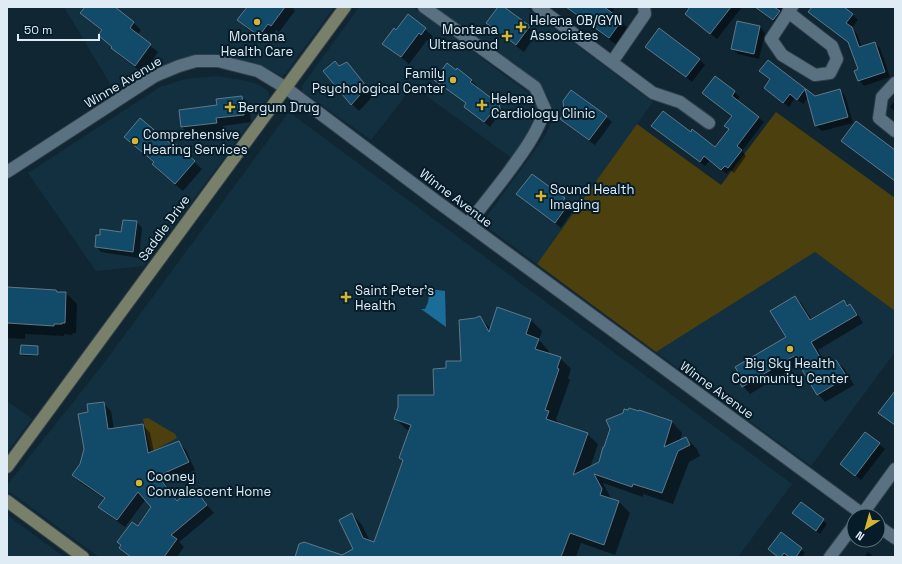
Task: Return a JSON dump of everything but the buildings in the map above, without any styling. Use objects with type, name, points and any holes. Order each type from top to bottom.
[{"type":"street","name":"Saddle Drive","points":[[7,467],[345,7]]},
{"type":"street","points":[[424,7],[535,87],[545,109],[541,123],[528,145],[468,224]]},
{"type":"street","points":[[538,7],[653,93],[680,102],[709,123]]},
{"type":"street","points":[[612,62],[645,14],[644,7]]},
{"type":"street","points":[[790,10],[832,46],[837,59],[830,73],[815,75],[782,55],[771,40],[790,10]]},
{"type":"street","name":"Winne Avenue","points":[[7,172],[155,76],[179,66],[196,61],[218,61],[258,71],[286,88],[853,508]]},
{"type":"street","points":[[895,83],[882,97],[879,118],[895,131]]},
{"type":"street","points":[[867,508],[895,469]]},
{"type":"street","points":[[7,501],[83,557]]},
{"type":"street","points":[[886,532],[895,538]]},
{"type":"street","points":[[830,557],[846,536]]},
{"type":"shaded area","points":[[64,7],[334,7],[282,76],[253,62],[223,57],[170,63],[146,74],[115,92]]},
{"type":"shaded area","points":[[359,7],[413,7],[530,94],[537,102],[540,115],[513,159],[413,86],[371,140],[302,91],[302,86]]},
{"type":"shaded area","points":[[434,7],[525,7],[653,102],[537,264],[487,227],[484,223],[485,219],[545,136],[553,115],[548,96],[539,84]]},
{"type":"shaded area","points":[[216,76],[258,84],[268,91],[270,96],[144,266],[96,271],[28,173],[160,87],[185,79]]},
{"type":"shaded area","name":"Saint Peter's Health","points":[[289,112],[792,484],[738,557],[99,557],[7,490],[7,485],[101,367]]},
{"type":"shaded area","points":[[776,112],[895,198],[895,311],[815,252],[656,352],[537,264],[637,124],[721,185]]},
{"type":"shaded area","points":[[815,252],[895,311],[895,352],[811,466],[656,352]]},
{"type":"shaded area","points":[[7,401],[32,419],[7,452]]},
{"type":"shaded area","points":[[148,418],[175,434],[177,438],[151,452],[143,419]]},
{"type":"shaded area","points":[[7,515],[64,557],[7,557]]},
{"type":"water","points":[[430,289],[445,291],[446,327],[421,309],[425,309],[428,302]]},
{"type":"place","name":"Montana Health Care","points":[[257,22]]},
{"type":"place","name":"Helena OB/GYN Associates","points":[[521,27]]},
{"type":"place","name":"Montana Ultrasound","points":[[507,36]]},
{"type":"place","name":"Family Psychological Center","points":[[453,80]]},
{"type":"place","name":"Helena Cardiology Clinic","points":[[482,105]]},
{"type":"place","name":"Bergum Drug","points":[[230,107]]},
{"type":"place","name":"Comprehensive Hearing Services","points":[[135,141]]},
{"type":"place","name":"Sound Health Imaging","points":[[541,196]]},
{"type":"place","name":"Saint Peter's Health","points":[[346,297]]},
{"type":"place","name":"Big Sky Health Community Center","points":[[790,349]]},
{"type":"place","name":"Cooney Convalescent Home","points":[[139,483]]}]
